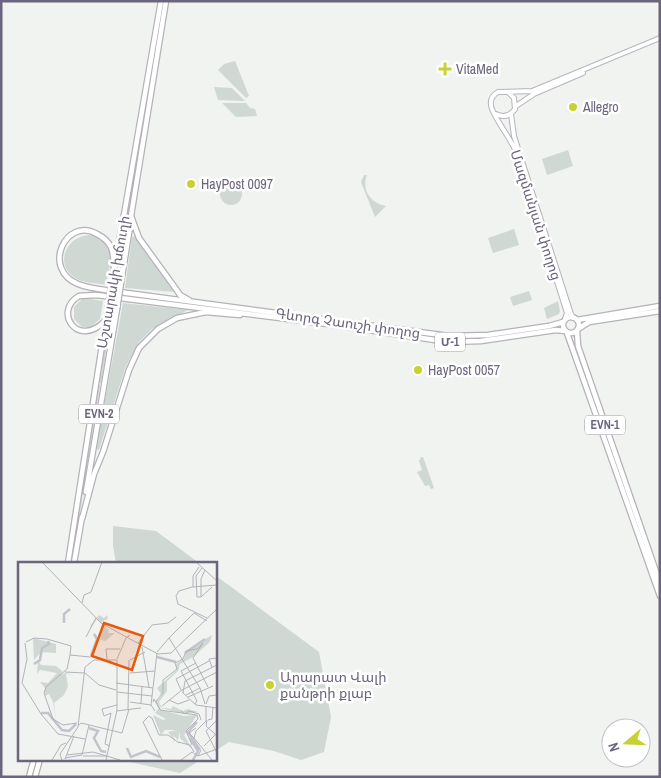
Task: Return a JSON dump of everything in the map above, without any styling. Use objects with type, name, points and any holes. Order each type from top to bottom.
[{"type":"main road","name":"Աշտարակի խճուղի","points":[[68,562],[105,322],[161,1]]},
{"type":"main road","name":"Աշտարակի խճուղի","points":[[74,562],[166,1]]},
{"type":"main road","points":[[660,39],[534,94],[516,106],[511,114],[501,117],[495,114],[490,105],[492,97],[498,92],[539,89],[660,39]]},
{"type":"main road","points":[[508,92],[514,98],[516,106]]},
{"type":"main road","name":"Մազմանյան փողոց","points":[[495,114],[512,141],[516,152],[567,314],[564,320]]},
{"type":"main road","name":"Մազմանյան փողոց","points":[[511,114],[514,136],[571,314],[575,319]]},
{"type":"main road","points":[[139,126],[146,128]]},
{"type":"main road","points":[[131,216],[139,238],[170,282],[180,295],[192,302]]},
{"type":"main road","name":"Գևորգ Չաուշի փողոց","points":[[114,270],[112,250],[109,244],[103,237],[93,231],[79,231],[72,234],[60,249],[59,262],[64,274],[78,284],[192,302],[449,336],[488,335],[549,326],[564,320]]},
{"type":"main road","points":[[105,322],[92,331],[83,332],[76,330],[69,320],[70,305],[79,296],[96,295],[249,314]]},
{"type":"main road","points":[[660,306],[564,320],[562,327],[566,332],[573,333],[589,322],[660,311]]},
{"type":"main road","points":[[82,519],[94,474],[103,452],[132,360],[145,340],[165,324],[185,316],[206,312],[233,315],[249,314]]},
{"type":"main road","name":"Գևորգ Չաուշի փողոց","points":[[249,314],[448,342],[481,341],[556,330],[566,332]]},
{"type":"main road","points":[[575,319],[577,330]]},
{"type":"main road","name":"EVN-1","points":[[577,330],[578,346],[660,583]]},
{"type":"main road","name":"EVN-1","points":[[566,332],[660,596]]},
{"type":"main road","points":[[29,777],[34,760]]},
{"type":"main road","points":[[35,777],[40,760]]},
{"type":"shaded area","points":[[235,61],[249,96],[246,98],[218,70],[224,64]]},
{"type":"shaded area","points":[[214,87],[232,88],[245,101],[218,100]]},
{"type":"shaded area","points":[[222,103],[246,103],[250,108],[255,109],[257,116],[236,117]]},
{"type":"shaded area","points":[[140,133],[126,233],[124,232]]},
{"type":"shaded area","points":[[568,150],[573,166],[547,175],[542,159]]},
{"type":"shaded area","points":[[364,175],[367,175],[365,181],[366,191],[376,202],[386,206],[375,217],[361,182]]},
{"type":"shaded area","points":[[231,183],[239,186],[242,194],[239,202],[231,205],[223,202],[220,194],[223,186]]},
{"type":"shaded area","points":[[514,229],[519,245],[493,253],[488,238]]},
{"type":"shaded area","points":[[92,235],[106,243],[109,249],[110,262],[106,285],[79,280],[68,272],[65,265],[64,258],[70,244],[83,236]]},
{"type":"shaded area","points":[[135,236],[174,292],[125,288],[132,237]]},
{"type":"shaded area","points":[[529,291],[532,300],[513,306],[510,297]]},
{"type":"shaded area","points":[[82,299],[103,301],[100,319],[91,327],[82,327],[74,319],[74,307]]},
{"type":"shaded area","points":[[558,301],[559,314],[547,319],[544,308]]},
{"type":"shaded area","points":[[123,303],[188,310],[152,329],[139,342],[126,366],[99,450],[96,449]]},
{"type":"shaded area","points":[[111,309],[113,309],[101,383],[99,383]]},
{"type":"shaded area","points":[[98,386],[100,386],[72,562],[70,562]]},
{"type":"shaded area","points":[[423,457],[434,488],[431,489],[429,485],[425,486],[417,472],[422,470],[419,461]]},
{"type":"shaded area","points":[[113,526],[156,531],[198,562],[116,562],[113,546]]},
{"type":"shaded area","name":"Արարատ Վալի քանթրի քլաբ","points":[[216,576],[319,652],[331,717],[324,752],[301,760],[274,751],[229,742],[216,750]]},
{"type":"shaded area","points":[[121,760],[200,760],[180,773]]},
{"type":"place","name":"VitaMed","points":[[445,69]]},
{"type":"place","name":"Allegro","points":[[573,107]]},
{"type":"place","name":"HayPost 0097","points":[[191,184]]},
{"type":"place","name":"HayPost 0057","points":[[418,370]]},
{"type":"place","name":"Արարատ Վալի քանթրի քլաբ","points":[[270,685]]}]
